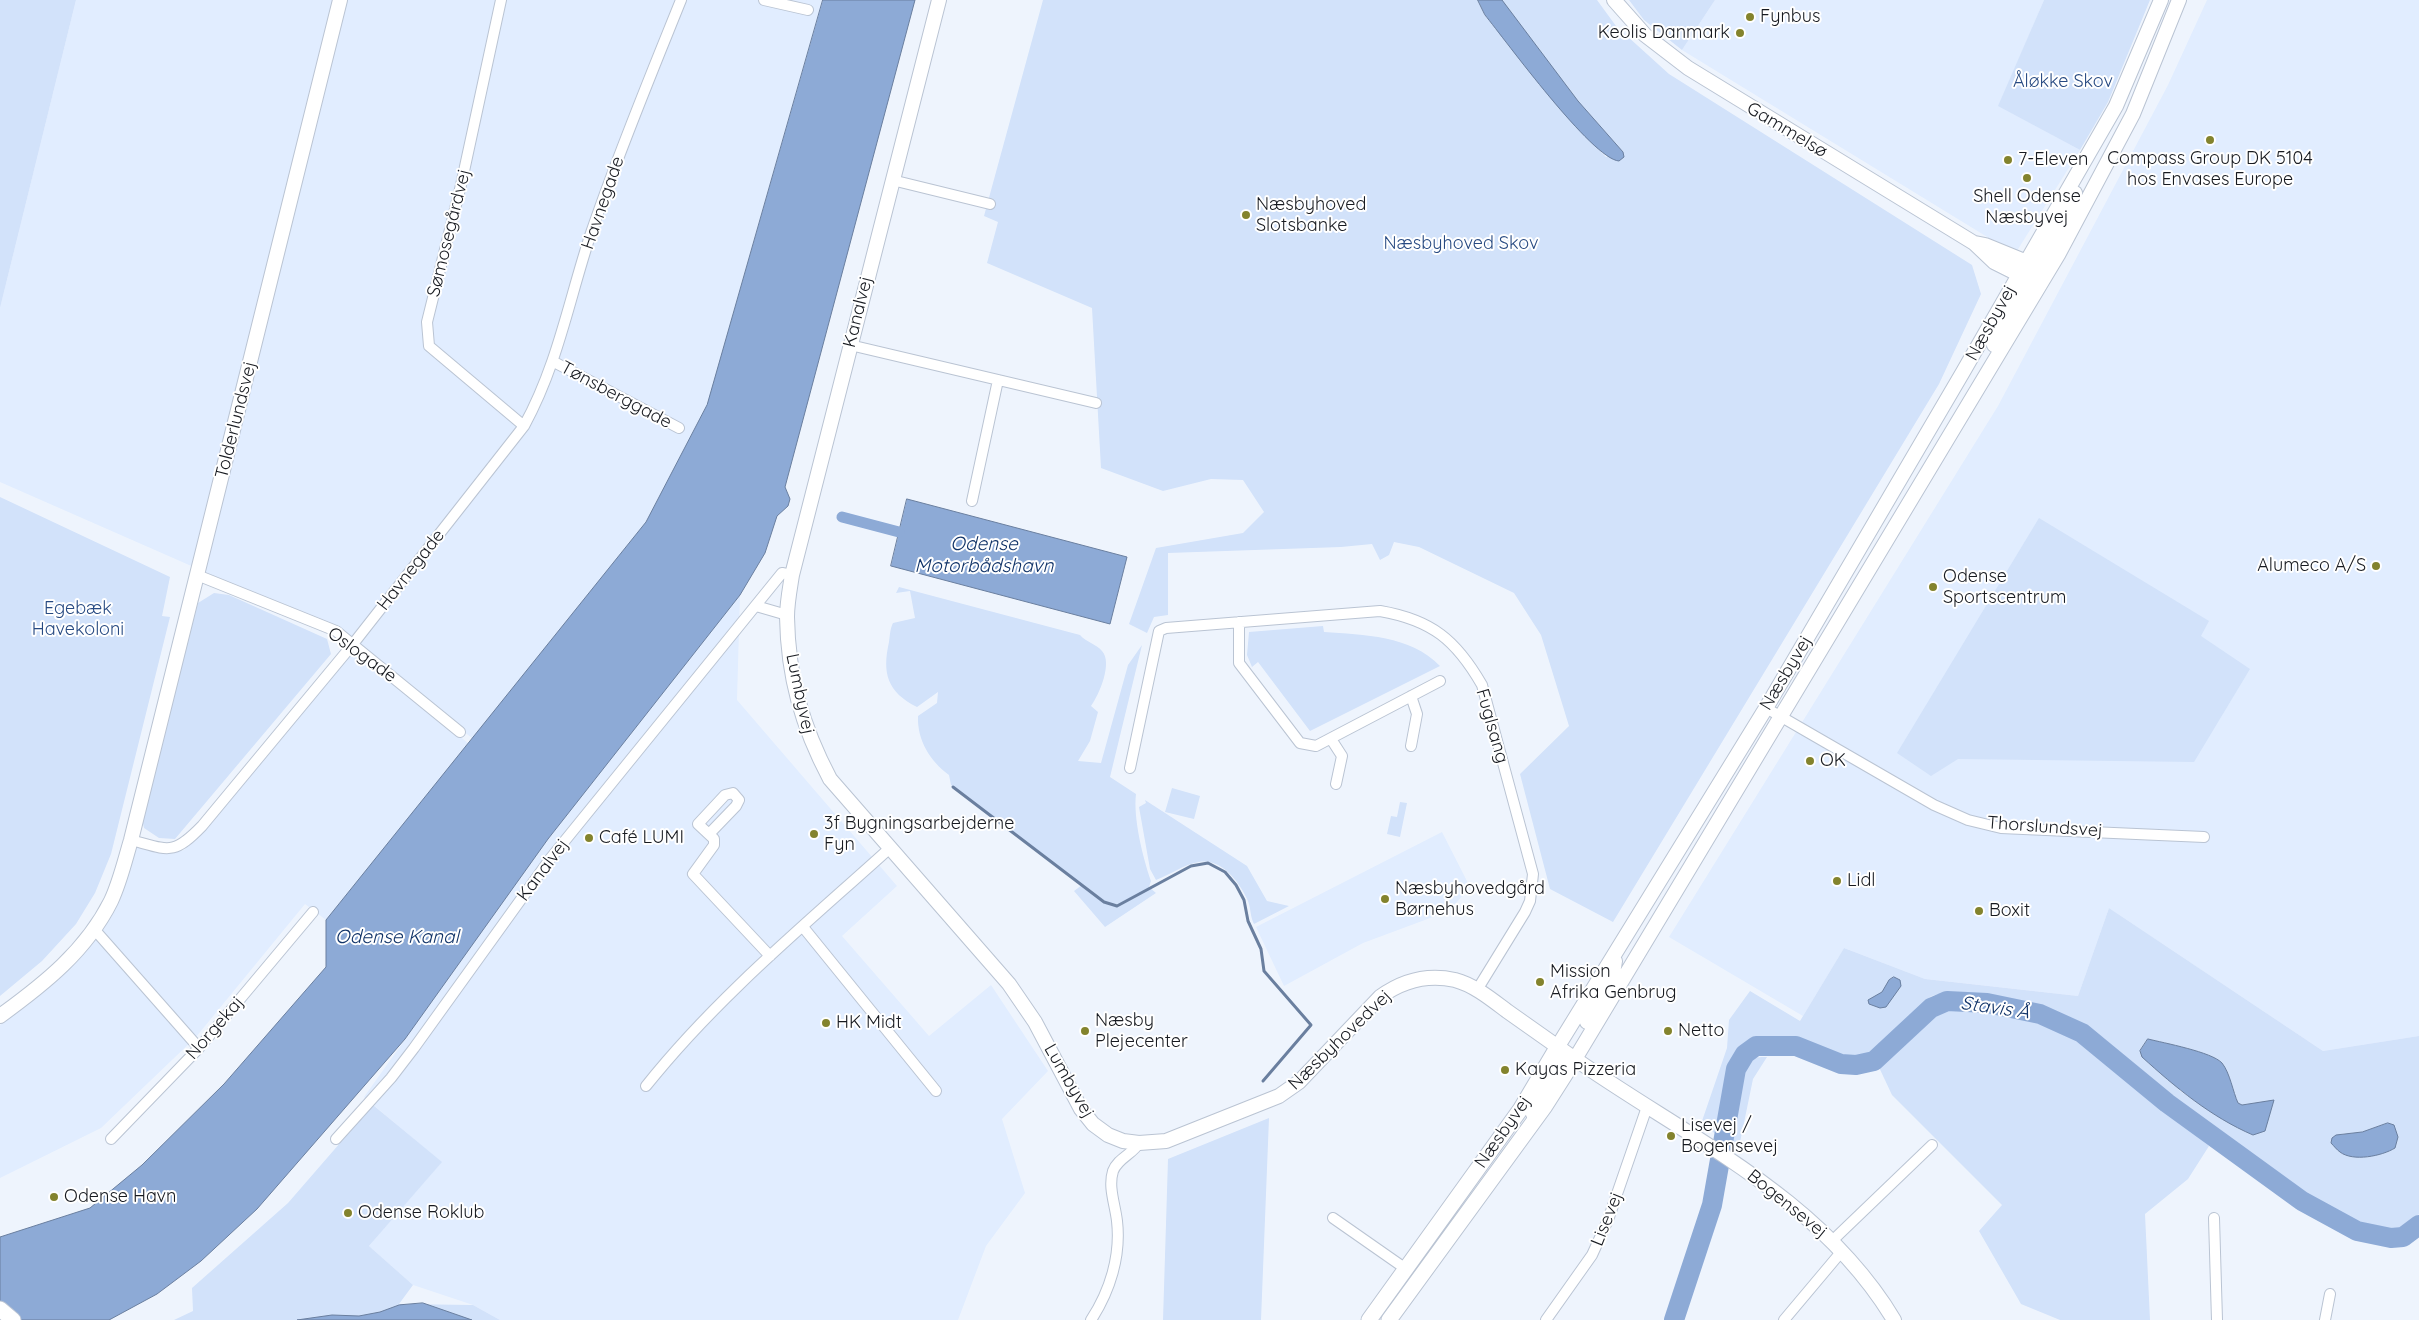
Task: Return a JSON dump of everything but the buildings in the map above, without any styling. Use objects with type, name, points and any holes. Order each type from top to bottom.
[{"type":"main road","name":"Næsbyvej","points":[[1369,1320],[1520,1110],[1558,1046]]},
{"type":"main road","name":"Næsbyvej","points":[[1389,1320],[1576,1059]]},
{"type":"main road","points":[[0,1309],[13,1320]]},
{"type":"street","name":"Tolderlundsvej","points":[[131,840],[340,0]]},
{"type":"street","name":"Sømosegårdvej","points":[[501,0],[461,185],[427,322],[429,346],[524,426]]},
{"type":"street","name":"Havnegade","points":[[131,840],[173,849],[185,844],[353,644],[524,426],[538,401],[554,362],[576,283],[605,194],[681,0]]},
{"type":"street","points":[[764,0],[808,10]]},
{"type":"street","name":"Kanalvej","points":[[336,1139],[391,1078],[414,1048],[550,859],[782,573],[792,575],[938,0]]},
{"type":"street","name":"Gammelsø","points":[[1614,0],[1644,35],[1688,68],[1974,243],[1994,262],[2029,280]]},
{"type":"street","name":"Næsbyvej","points":[[1576,1059],[1972,399],[2029,280],[2026,262],[2116,106],[2161,0]]},
{"type":"street","name":"Næsbyvej","points":[[1558,1046],[1766,708],[1964,372],[2029,280],[2045,268],[2133,114],[2179,0]]},
{"type":"street","points":[[2045,268],[2076,192],[2082,166]]},
{"type":"street","points":[[892,180],[990,204]]},
{"type":"street","name":"Gammelsø","points":[[1974,243],[1985,245],[2045,268]]},
{"type":"street","points":[[850,345],[1096,404]]},
{"type":"street","name":"Tønsberggade","points":[[554,362],[679,428]]},
{"type":"street","points":[[972,501],[998,380]]},
{"type":"street","name":"Oslogade","points":[[197,575],[336,632],[460,732]]},
{"type":"street","name":"Lumbyvej","points":[[792,575],[787,615],[792,673],[800,711],[811,743],[830,779],[1009,984],[1035,1022],[1081,1109],[1093,1124],[1108,1134],[1124,1141],[1139,1143]]},
{"type":"street","points":[[756,606],[787,615]]},
{"type":"street","name":"Fuglsang","points":[[1130,768],[1159,631],[1166,628],[1387,612],[1402,615],[1426,624],[1449,640],[1467,660],[1482,685],[1533,874],[1530,901],[1525,912],[1477,990]]},
{"type":"street","points":[[1239,622],[1239,662],[1300,743],[1316,746],[1440,681]]},
{"type":"street","points":[[1410,746],[1416,714],[1411,696]]},
{"type":"street","name":"Thorslundsvej","points":[[1766,708],[1924,800],[1968,820],[2001,828],[2204,837]]},
{"type":"street","points":[[1331,739],[1342,756],[1336,784]]},
{"type":"street","points":[[709,834],[714,838],[714,845],[693,874],[770,956]]},
{"type":"street","points":[[0,1016],[41,986],[78,950],[94,929],[111,901],[131,840]]},
{"type":"street","points":[[646,1086],[669,1057],[770,956],[890,848]]},
{"type":"street","name":"Norgekaj","points":[[111,1139],[200,1048],[313,912]]},
{"type":"street","points":[[803,927],[936,1091]]},
{"type":"street","points":[[94,929],[200,1048]]},
{"type":"street","points":[[1576,1059],[1573,1046],[1612,980],[1616,953]]},
{"type":"street","name":"Næsbyhovedvej","points":[[1139,1143],[1166,1141],[1279,1096],[1299,1082],[1380,997],[1392,988],[1421,979],[1437,978],[1456,981],[1477,990],[1558,1046]]},
{"type":"street","points":[[1521,1137],[1564,1060],[1558,1046]]},
{"type":"street","name":"Bogensevej","points":[[1558,1046],[1779,1193],[1837,1246],[1894,1320]]},
{"type":"street","name":"Lisevej","points":[[1546,1320],[1592,1255],[1608,1220],[1647,1107]]},
{"type":"street","points":[[1091,1320],[1108,1288],[1117,1247],[1117,1223],[1111,1183],[1114,1169],[1122,1158],[1135,1151],[1139,1143]]},
{"type":"street","points":[[1784,1320],[1837,1246],[1932,1145]]},
{"type":"street","points":[[1333,1218],[1406,1269]]},
{"type":"street","points":[[2214,1218],[2218,1320]]},
{"type":"street","points":[[2325,1320],[2330,1294]]},
{"type":"shaded area","points":[[76,0],[823,0],[707,405],[646,522],[473,739],[344,633],[0,482],[0,308]]},
{"type":"shaded area","points":[[1715,0],[2044,0],[1999,106],[2080,150],[2015,254],[1682,50]]},
{"type":"shaded area","points":[[2207,0],[2419,0],[2419,1036],[2323,1051],[2109,908],[2078,996],[1925,979],[1844,948],[1803,1016],[1669,937],[1998,406],[2168,85]]},
{"type":"shaded area","points":[[740,595],[737,700],[897,886],[842,936],[929,1036],[991,985],[1048,1071],[1002,1119],[1025,1193],[986,1246],[958,1320],[500,1320],[473,1305],[413,1285],[369,1246],[441,1162],[364,1097],[548,839]]},
{"type":"shaded area","points":[[354,649],[469,744],[326,920],[305,904],[196,1037],[101,1128],[0,1178],[0,1025],[49,987],[93,939],[135,847],[167,854],[184,850],[201,835]]},
{"type":"shaded area","name":"Næsbyhovedgård Børnehus","points":[[1442,832],[1470,887],[1449,911],[1363,943],[1284,986],[1256,927]]},
{"type":"green space","points":[[0,0],[76,0],[0,308]]},
{"type":"green space","name":"Næsbyhoved Skov","points":[[1043,0],[1478,0],[1485,15],[1559,108],[1606,157],[1623,152],[1578,101],[1502,0],[1597,0],[1616,26],[1669,74],[1972,265],[1981,294],[1939,384],[1613,922],[1550,889],[1520,774],[1569,726],[1541,635],[1514,593],[1419,547],[1394,542],[1389,555],[1380,560],[1372,544],[1341,547],[1168,553],[1168,615],[1154,617],[1147,633],[1129,624],[1156,548],[1243,533],[1264,512],[1243,480],[1211,479],[1163,491],[1101,468],[1092,308],[987,263],[998,222],[984,216]]},
{"type":"green space","points":[[1629,0],[1715,0],[1682,50],[1644,20]]},
{"type":"green space","name":"Åløkke Skov","points":[[2044,0],[2150,0],[2108,102],[2080,150],[1998,106]]},
{"type":"green space","name":"Egebæk Havekoloni","points":[[0,497],[170,577],[162,616],[170,617],[111,854],[95,893],[76,924],[42,961],[0,996]]},
{"type":"green space","points":[[2039,518],[2209,621],[2201,636],[2250,669],[2194,762],[1958,759],[1931,776],[1897,753]]},
{"type":"green space","points":[[899,587],[1080,635],[1100,649],[1105,656],[1106,663],[1104,679],[1091,706],[1098,712],[1090,741],[1078,761],[1101,763],[1128,665],[1142,645],[1110,777],[1136,794],[1137,826],[1151,881],[1149,887],[1156,893],[1105,927],[1074,891],[1082,885],[951,785],[949,775],[931,757],[922,742],[918,725],[918,716],[937,703],[938,692],[917,707],[899,695],[889,680],[886,663],[893,623],[915,618],[910,591],[896,593]]},
{"type":"green space","points":[[214,593],[229,595],[327,639],[331,654],[175,839],[159,838],[144,828],[142,819],[198,603]]},
{"type":"green space","points":[[1323,626],[1324,632],[1386,638],[1401,642],[1428,656],[1440,666],[1310,731],[1258,662],[1252,667],[1247,655],[1249,632]]},
{"type":"green space","points":[[1172,788],[1200,796],[1194,819],[1165,812]]},
{"type":"green space","points":[[1145,800],[1247,866],[1267,901],[1289,906],[1254,924],[1248,901],[1235,880],[1223,868],[1207,862],[1188,865],[1156,880],[1150,869],[1139,807],[1146,803]]},
{"type":"green space","points":[[1400,802],[1407,803],[1400,837],[1387,834],[1391,816],[1397,817]]},
{"type":"green space","points":[[2109,908],[2323,1051],[2419,1036],[2419,1214],[2406,1228],[2393,1233],[2372,1229],[2352,1221],[2288,1183],[2186,1111],[2158,1089],[2117,1050],[2093,1031],[2060,1016],[2037,1009],[2012,1002],[1963,994],[1944,993],[1930,997],[1906,1024],[1878,1050],[1858,1061],[1852,1062],[1839,1059],[1809,1041],[1793,1037],[1765,1037],[1748,1042],[1737,1052],[1734,1059],[1719,1136],[1701,1124],[1727,1048],[1729,1020],[1750,991],[1800,1021],[1844,948],[1925,979],[2078,996]],"holes":[[[2148,1039],[2187,1048],[2222,1064],[2238,1103],[2242,1105],[2254,1104],[2253,1135],[2240,1129],[2180,1091]],[[2388,1123],[2394,1125],[2331,1143],[2341,1134],[2362,1132]]]},
{"type":"green space","points":[[1944,1009],[1973,1009],[2013,1016],[2054,1027],[2084,1043],[2209,1146],[2188,1179],[2145,1214],[2150,1320],[2060,1320],[2021,1304],[1979,1231],[2002,1205],[1892,1095],[1877,1063],[1910,1037],[1932,1014]]},
{"type":"green space","points":[[1767,1057],[1753,1079],[1739,1147],[1729,1142],[1734,1099],[1740,1076],[1743,1067],[1748,1061],[1754,1058]]},
{"type":"green space","points":[[373,1105],[442,1162],[369,1246],[413,1285],[399,1304],[473,1305],[500,1320],[174,1320],[193,1311],[192,1288],[288,1203]]},
{"type":"green space","points":[[1269,1118],[1261,1320],[1163,1320],[1168,1159]]},
{"type":"water","name":"Odense Kanal","points":[[823,0],[915,0],[785,487],[790,499],[788,506],[777,516],[765,553],[740,595],[548,839],[405,1039],[257,1209],[201,1261],[157,1294],[109,1320],[0,1320],[0,1237],[90,1208],[142,1165],[224,1084],[326,967],[326,920],[646,522],[707,405]]},
{"type":"water","points":[[1478,0],[1502,0],[1578,101],[1623,152],[1624,157],[1619,161],[1606,155],[1570,121],[1485,15]]},
{"type":"water","name":"Odense Motorbådshavn","points":[[907,499],[1127,557],[1110,624],[891,566]]},
{"type":"water","points":[[1894,977],[1900,980],[1901,986],[1886,1007],[1880,1008],[1869,1004],[1868,1000],[1882,992],[1889,980]]},
{"type":"water","points":[[2148,1039],[2187,1048],[2217,1059],[2225,1067],[2238,1103],[2242,1105],[2274,1100],[2265,1131],[2253,1135],[2238,1128],[2208,1110],[2167,1079],[2142,1057],[2140,1051]]},
{"type":"water","points":[[2388,1123],[2394,1125],[2398,1137],[2395,1148],[2389,1151],[2368,1157],[2352,1157],[2340,1152],[2331,1143],[2332,1138],[2336,1135],[2362,1132]]},
{"type":"water","points":[[423,1303],[472,1320],[297,1320],[332,1315],[359,1316],[380,1312],[399,1305]]},
{"type":"waterway","points":[[842,517],[899,532]]},
{"type":"waterway","points":[[953,787],[1104,902],[1117,906],[1191,866],[1208,863],[1225,872],[1236,885],[1244,900],[1248,921],[1261,949],[1264,971],[1311,1025],[1263,1081]]},
{"type":"waterway","name":"Stavis Å","points":[[1674,1320],[1712,1205],[1736,1069],[1745,1054],[1756,1046],[1796,1046],[1841,1064],[1856,1065],[1874,1061],[1931,1008],[1947,1001],[1987,1003],[2040,1014],[2082,1033],[2167,1103],[2302,1201],[2357,1231],[2391,1238],[2403,1237],[2419,1225]]},
{"type":"place","name":"Fynbus","points":[[1750,17]]},
{"type":"place","name":"Keolis Danmark","points":[[1740,33]]},
{"type":"place","name":"Compass Group DK 5104 hos Envases Europe","points":[[2210,140]]},
{"type":"place","name":"7-Eleven","points":[[2008,160]]},
{"type":"place","name":"Shell Odense Næsbyvej","points":[[2027,178]]},
{"type":"place","name":"Næsbyhoved Slotsbanke","points":[[1246,215]]},
{"type":"place","name":"Alumeco A/S","points":[[2376,566]]},
{"type":"place","name":"Odense Sportscentrum","points":[[1933,587]]},
{"type":"place","name":"OK","points":[[1810,761]]},
{"type":"place","name":"3f Bygningsarbejderne Fyn","points":[[814,834]]},
{"type":"place","name":"Café LUMI","points":[[589,838]]},
{"type":"place","name":"Lidl","points":[[1837,881]]},
{"type":"place","name":"Næsbyhovedgård Børnehus","points":[[1385,899]]},
{"type":"place","name":"Boxit","points":[[1979,911]]},
{"type":"place","name":"Mission Afrika Genbrug","points":[[1540,982]]},
{"type":"place","name":"HK Midt","points":[[826,1023]]},
{"type":"place","name":"Næsby Plejecenter","points":[[1085,1031]]},
{"type":"place","name":"Netto","points":[[1668,1031]]},
{"type":"place","name":"Kayas Pizzeria","points":[[1505,1070]]},
{"type":"place","name":"Lisevej / Bogensevej","points":[[1671,1136]]},
{"type":"place","name":"Odense Havn","points":[[54,1197]]},
{"type":"place","name":"Odense Roklub","points":[[348,1213]]}]
